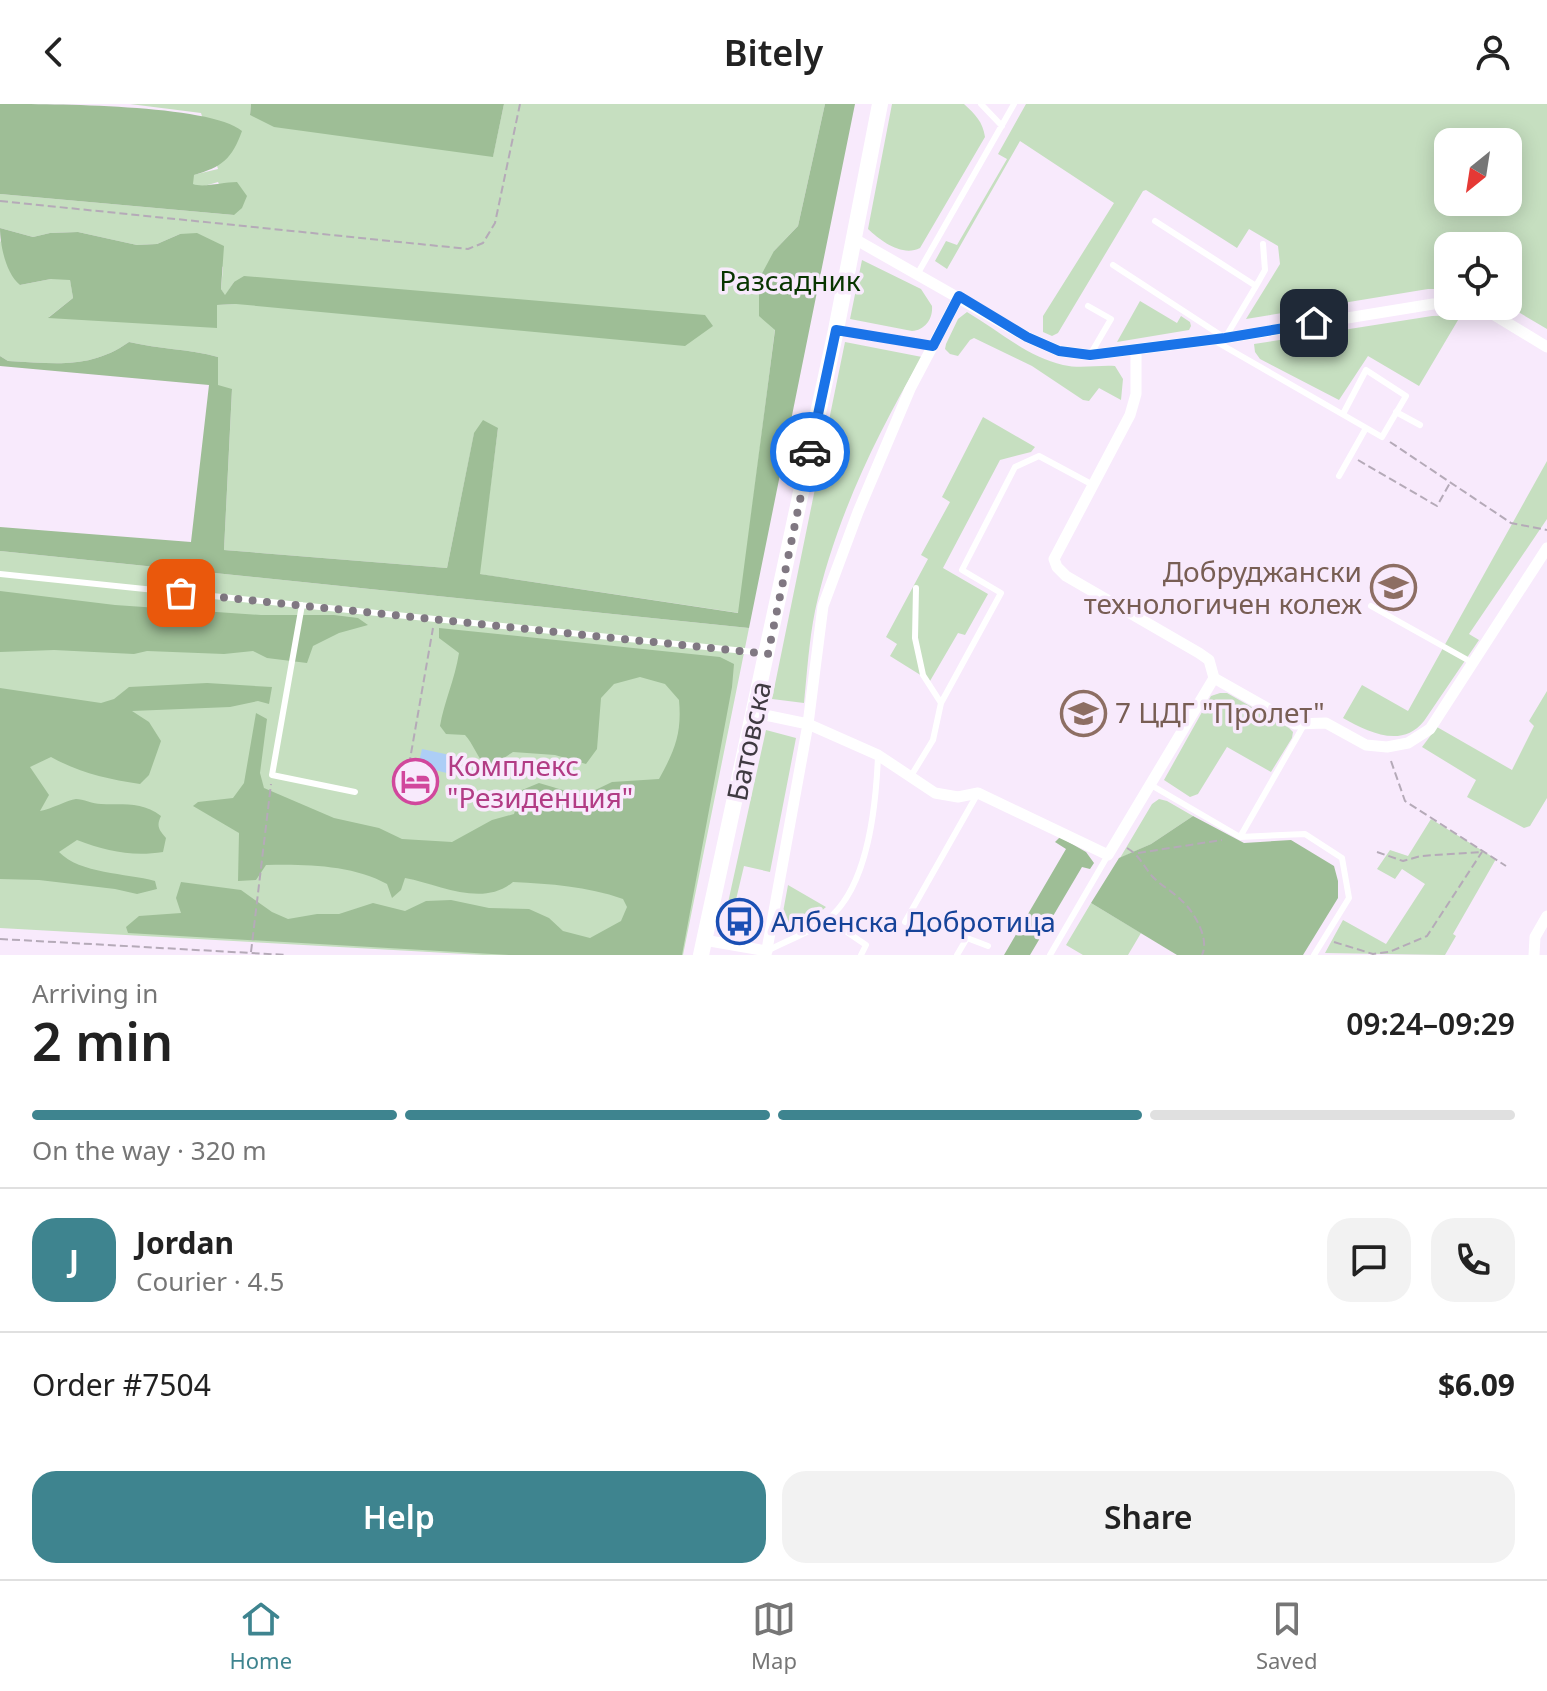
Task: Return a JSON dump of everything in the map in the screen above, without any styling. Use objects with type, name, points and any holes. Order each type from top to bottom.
[{"type":"street","name":"Батовска","points":[[703,948],[836,330],[880,104]]},
{"type":"street","points":[[853,238],[1027,337],[1059,351],[1090,355],[1225,338],[1434,304]]},
{"type":"street","points":[[703,948],[766,953],[808,724],[823,606],[898,416],[959,296]]},
{"type":"street","points":[[1503,320],[1547,347]]},
{"type":"street","points":[[1136,350],[1136,394],[1130,415],[1060,546],[1054,559],[1057,567],[1199,653],[1209,660],[1214,678],[1295,724],[1326,723],[1366,745],[1387,747],[1408,743],[1430,729],[1547,548]]},
{"type":"street","points":[[755,713],[808,724],[878,755],[935,793],[958,797],[978,793],[1108,855],[1214,678]]},
{"type":"street","points":[[1534,955],[1535,937],[1547,916]]},
{"type":"lane","points":[[981,104],[1002,126]]},
{"type":"lane","points":[[918,273],[1014,104]]},
{"type":"lane","points":[[1155,221],[1256,286]]},
{"type":"lane","points":[[1113,265],[1225,338],[1265,270],[1263,244]]},
{"type":"lane","points":[[1088,306],[1111,319],[1090,355]]},
{"type":"lane","points":[[836,330],[933,346]]},
{"type":"lane","points":[[1212,339],[1382,437],[1406,396],[1366,370],[1343,414]]},
{"type":"lane","points":[[1396,412],[1420,425]]},
{"type":"lane","points":[[1339,476],[1366,428]]},
{"type":"lane","points":[[911,776],[933,740],[941,703],[1001,593],[962,570],[1015,467],[1039,456],[1093,485]]},
{"type":"lane","points":[[0,574],[768,654]]},
{"type":"lane","points":[[916,588],[915,638],[923,675],[941,703]]},
{"type":"lane","points":[[302,605],[272,775],[355,792]]},
{"type":"lane","points":[[1371,606],[1473,663]]},
{"type":"lane","points":[[1240,837],[1305,723]]},
{"type":"lane","points":[[766,953],[828,919],[852,888],[876,809],[878,755]]},
{"type":"lane","points":[[1150,785],[1240,837],[1305,834],[1342,858],[1349,898],[1314,955]]},
{"type":"lane","points":[[905,922],[978,793]]},
{"type":"lane","points":[[1050,955],[1108,855]]},
{"type":"lane","points":[[828,919],[866,945],[861,955]]},
{"type":"lane","points":[[957,955],[967,938],[988,946]]},
{"type":"path","points":[[0,201],[468,249],[483,243],[495,223],[520,104]]},
{"type":"path","points":[[1382,437],[1511,523],[1547,530]]},
{"type":"path","points":[[1351,455],[1437,506],[1450,482]]},
{"type":"path","points":[[409,765],[434,619]]},
{"type":"path","points":[[1387,747],[1405,801],[1506,866]]},
{"type":"path","points":[[251,953],[272,775]]},
{"type":"path","points":[[1136,853],[1240,837]]},
{"type":"path","points":[[1116,841],[1136,853],[1153,877],[1184,902],[1203,935],[1206,947],[1202,955]]},
{"type":"path","points":[[1377,852],[1403,861],[1421,856],[1482,852]]},
{"type":"path","points":[[1324,940],[1373,954],[1389,952],[1427,936],[1482,852]]},
{"type":"path","points":[[0,939],[287,955]]},
{"type":"green space","points":[[0,104],[128,107],[198,115],[224,122],[242,131],[234,149],[219,165],[194,175],[193,184],[237,182],[247,196],[242,208],[234,215],[0,194]]},
{"type":"green space","points":[[130,104],[251,104],[250,115],[493,156],[504,104],[825,104],[798,226],[774,251],[775,329],[739,613],[479,574],[498,428],[474,434],[447,568],[224,550],[232,390],[218,386],[218,357],[129,342],[100,357],[71,363],[8,361],[0,356],[0,240],[20,285],[70,279],[73,298],[49,317],[217,327],[217,305],[236,304],[234,282],[225,296],[221,289],[223,267],[180,234],[157,244],[137,245],[78,232],[33,237],[0,228],[0,194],[234,215],[218,182],[201,187],[193,185],[193,175],[218,169],[201,113]]},
{"type":"green space","points":[[251,104],[504,104],[493,157],[274,127],[250,115]]},
{"type":"green space","name":"Разсадник","points":[[825,104],[855,104],[749,628],[0,551],[0,527],[191,542],[209,385],[0,366],[0,356],[8,361],[85,361],[129,342],[218,357],[218,385],[232,389],[224,550],[447,568],[474,433],[483,420],[498,428],[480,574],[738,613],[775,330],[759,316],[759,279],[774,251],[798,226]]},
{"type":"green space","points":[[892,104],[964,104],[978,119],[985,137],[920,248],[906,251],[892,246],[868,229]]},
{"type":"green space","points":[[1026,104],[1547,104],[1547,329],[1522,314],[1522,232],[1434,232],[1434,289],[1246,319],[1280,264],[1278,246],[1249,229],[1237,248],[1146,190],[1058,333],[1052,336],[1043,332],[1043,316],[1114,203],[1020,141],[947,269],[935,261],[946,241],[957,245],[1007,159],[998,154]]},
{"type":"green space","name":"Разсадник","points":[[0,228],[33,237],[78,232],[137,245],[157,244],[180,234],[197,233],[224,246],[221,289],[225,295],[234,282],[244,276],[705,315],[713,326],[685,346],[236,304],[217,305],[217,328],[48,318],[73,298],[70,280],[51,279],[20,285],[5,259]]},
{"type":"green space","points":[[862,260],[921,289],[932,306],[931,315],[924,326],[912,331],[850,319]]},
{"type":"green space","points":[[1140,301],[1177,323],[1181,316],[1190,322],[1189,330],[1117,342]]},
{"type":"green space","points":[[967,312],[1050,361],[1076,367],[1115,366],[1123,379],[1121,400],[1099,388],[1089,401],[1083,400],[1032,366],[974,338],[958,356],[950,354],[945,349],[946,344],[958,319]]},
{"type":"green space","points":[[1432,316],[1434,320],[1458,320],[1419,386],[1368,356],[1339,400],[1260,359],[1255,352],[1254,344]]},
{"type":"green space","points":[[845,342],[922,357],[858,480],[834,544],[815,611],[804,703],[772,699]]},
{"type":"green space","points":[[983,417],[1035,447],[1031,452],[1000,460],[943,568],[988,594],[965,635],[958,633],[930,681],[890,656],[897,644],[886,637],[928,559],[921,555],[950,502],[942,497]]},
{"type":"green space","points":[[1547,461],[1547,519],[1469,634],[1479,640],[1424,721],[1406,734],[1395,736],[1374,732],[1343,718],[1362,685],[1408,711]]},
{"type":"green space","points":[[0,551],[749,628],[683,955],[483,955],[0,928]]},
{"type":"green space","points":[[0,591],[115,605],[261,615],[334,615],[358,618],[368,625],[339,633],[313,646],[307,663],[267,658],[253,651],[224,654],[54,650],[0,652]]},
{"type":"green space","points":[[439,628],[720,657],[734,664],[682,955],[509,955],[128,933],[126,927],[139,916],[181,913],[176,898],[181,882],[241,890],[272,912],[288,919],[339,914],[373,903],[405,911],[426,901],[451,900],[489,908],[529,909],[549,918],[563,931],[590,938],[621,921],[627,907],[623,899],[555,885],[513,882],[501,890],[474,894],[405,878],[401,890],[392,898],[387,884],[374,878],[344,869],[297,865],[266,865],[256,880],[238,881],[239,833],[193,806],[198,802],[233,798],[244,783],[256,713],[267,719],[260,773],[264,788],[334,818],[379,828],[402,839],[452,842],[492,820],[514,814],[522,790],[539,783],[583,796],[612,782],[659,779],[676,741],[679,700],[665,684],[640,677],[614,684],[601,698],[597,749],[586,764],[555,755],[513,752],[489,768],[465,735],[446,734],[440,726],[459,653],[439,638]]},
{"type":"green space","points":[[207,683],[272,687],[269,704],[258,701],[230,707],[132,711],[149,722],[161,741],[149,775],[140,784],[94,775],[51,757],[30,767],[49,795],[40,811],[76,799],[98,804],[139,806],[161,816],[159,828],[166,838],[163,852],[119,852],[77,840],[59,852],[91,869],[155,881],[157,889],[137,894],[39,880],[0,879],[0,688],[101,703],[114,699],[129,687]]},
{"type":"green space","points":[[1547,691],[1547,798],[1530,826],[1524,828],[1467,797],[1476,780],[1422,747],[1437,727],[1512,770],[1534,726],[1529,721]]},
{"type":"green space","points":[[1227,693],[1289,728],[1293,732],[1292,738],[1271,772],[1227,747],[1198,794],[1190,797],[1164,780],[1211,696]]},
{"type":"green space","points":[[766,730],[796,738],[770,872],[744,866],[734,908],[761,915],[757,937],[722,930]]},
{"type":"green space","points":[[1159,799],[1193,816],[1151,844],[1120,858],[1152,804]]},
{"type":"green space","points":[[1193,816],[1244,843],[1291,840],[1334,866],[1338,898],[1303,955],[1177,955],[1091,903],[1119,858],[1151,844]]},
{"type":"green space","points":[[1431,819],[1496,859],[1453,934],[1456,936],[1445,955],[1325,953],[1343,920],[1386,944],[1425,884],[1402,869],[1395,879],[1377,869],[1390,850],[1408,856]]},
{"type":"green space","points":[[1060,837],[1086,852],[1094,863],[1090,869],[1082,867],[1030,955],[1004,955],[1066,849],[1055,842]]},
{"type":"green space","points":[[788,885],[826,907],[805,920],[781,923]]},
{"type":"green space","points":[[1091,903],[1141,933],[1128,955],[1083,955],[1066,945]]},
{"type":"water","points":[[422,749],[459,757],[455,775],[418,766]]},
{"type":"way so far","points":[[181,593],[768,654],[810,452]]},
{"type":"place","name":"Добруджански технологичен колеж","points":[[1393,588]]},
{"type":"place","name":"7 ЦДГ \"Пролет\"","points":[[1084,713]]},
{"type":"place","name":"Комплекс \"Резиденция\"","points":[[416,782]]},
{"type":"place","name":"Албенска Добротица","points":[[740,922]]},
{"type":"route","points":[[810,452],[836,330],[933,346],[959,296],[1027,337],[1059,351],[1090,355],[1314,323]]}]
